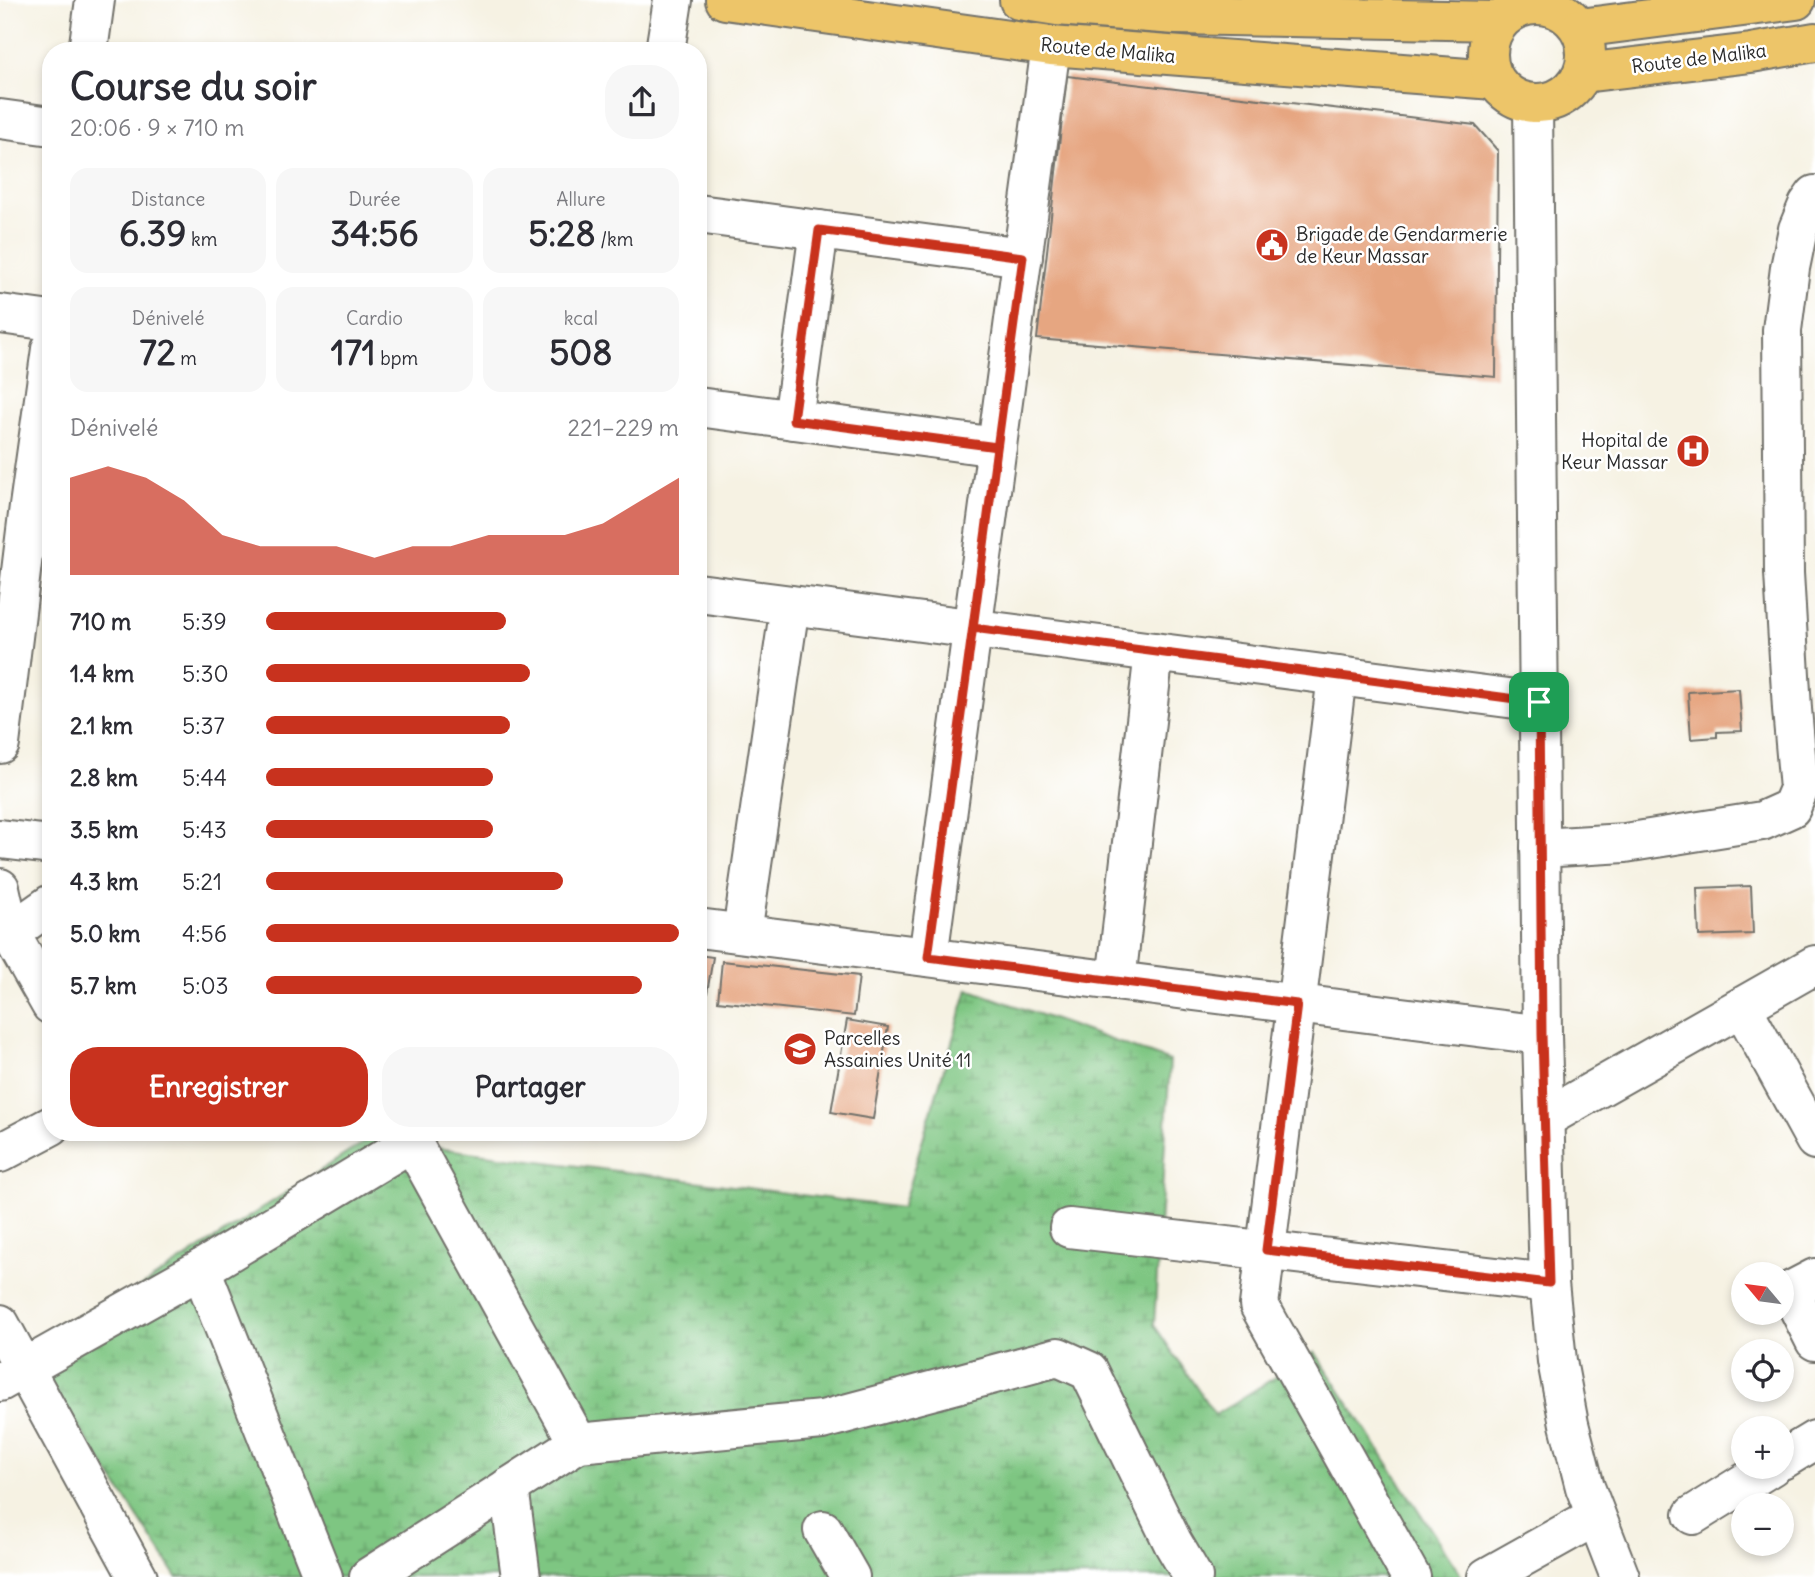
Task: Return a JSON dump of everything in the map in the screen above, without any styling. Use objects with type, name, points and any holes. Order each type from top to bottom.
[{"type":"main road","name":"Route de Malika","points":[[724,0],[1051,46],[1494,79]]},
{"type":"main road","name":"Route de Malika","points":[[1019,0],[1057,6],[1499,21]]},
{"type":"main road","points":[[1580,28],[1737,4],[1796,0]]},
{"type":"main road","points":[[1541,2],[1570,16],[1580,28],[1586,42],[1586,58],[1583,73],[1574,86],[1562,96],[1548,102],[1532,103],[1517,100],[1504,91],[1494,79],[1488,65],[1488,50],[1491,34],[1499,21],[1511,11],[1541,2]]},
{"type":"main road","name":"Route de Malika","points":[[1583,73],[1751,53],[1815,42]]},
{"type":"street","points":[[89,42],[95,0]]},
{"type":"street","points":[[666,42],[673,0]]},
{"type":"street","points":[[928,957],[1051,46]]},
{"type":"street","points":[[1532,103],[1542,1035],[1549,1283],[1557,1361],[1569,1424],[1585,1488],[1620,1577]]},
{"type":"street","points":[[0,119],[42,125]]},
{"type":"street","points":[[1540,848],[1639,841],[1762,821],[1791,808],[1799,789],[1804,706],[1784,573],[1782,330],[1798,229],[1815,195]]},
{"type":"street","points":[[707,215],[1023,257]]},
{"type":"street","points":[[793,420],[819,230]]},
{"type":"street","points":[[0,314],[42,320]]},
{"type":"street","points":[[0,744],[26,505],[42,405]]},
{"type":"street","points":[[707,408],[997,447]]},
{"type":"street","points":[[707,594],[1539,702]]},
{"type":"street","points":[[742,933],[790,605]]},
{"type":"street","points":[[1116,981],[1154,652]]},
{"type":"street","points":[[1337,676],[1259,1305],[1411,1577]]},
{"type":"street","points":[[0,839],[42,844]]},
{"type":"street","points":[[0,888],[10,933],[42,989]]},
{"type":"street","points":[[10,933],[42,910]]},
{"type":"street","points":[[707,929],[1542,1035]]},
{"type":"street","points":[[1544,1119],[1815,965]]},
{"type":"street","points":[[1742,1007],[1815,1140]]},
{"type":"street","points":[[0,1153],[42,1131]]},
{"type":"street","points":[[12,1376],[201,1269],[405,1141]]},
{"type":"street","points":[[413,1141],[578,1443]]},
{"type":"street","points":[[1069,1228],[1549,1283]]},
{"type":"street","points":[[201,1269],[323,1577]]},
{"type":"street","points":[[1815,1278],[1790,1291],[1815,1341]]},
{"type":"street","points":[[0,1324],[12,1376],[138,1577]]},
{"type":"street","points":[[369,1577],[578,1443],[822,1420],[1058,1357],[1089,1371],[1173,1543],[1193,1577]]},
{"type":"street","points":[[1794,1453],[1815,1440]]},
{"type":"street","points":[[1693,1515],[1751,1479]]},
{"type":"street","points":[[509,1487],[520,1577]]},
{"type":"street","points":[[1486,1577],[1596,1516]]},
{"type":"street","points":[[823,1530],[850,1577]]},
{"type":"green space","points":[[968,989],[1170,1061],[1154,1325],[1215,1415],[1315,1352],[1462,1577],[177,1577],[33,1357],[366,1141],[384,1141],[902,1208]]},
{"type":"building","name":"Brigade de Gendarmerie de Keur Massar","points":[[1067,76],[1475,125],[1498,151],[1496,377],[1037,339]]},
{"type":"building","points":[[1739,689],[1742,731],[1717,732],[1717,737],[1691,739],[1688,692]]},
{"type":"building","points":[[1751,886],[1753,934],[1699,936],[1697,888]]},
{"type":"building","points":[[707,956],[713,957],[707,993]]},
{"type":"building","points":[[722,961],[859,976],[854,1016],[718,1001]]},
{"type":"building","points":[[847,1020],[888,1027],[873,1119],[831,1112]]},
{"type":"place","name":"Brigade de Gendarmerie de Keur Massar","points":[[1272,245]]},
{"type":"place","name":"Hopital de Keur Massar","points":[[1693,451]]},
{"type":"place","name":"Parcelles Assainies Unité 11","points":[[800,1049]]},
{"type":"route","points":[[1539,702],[973,628],[997,447],[793,420],[819,230],[1023,257],[973,628],[928,957],[1297,1004],[1266,1250],[1549,1283],[1542,1035],[1539,702]]}]
